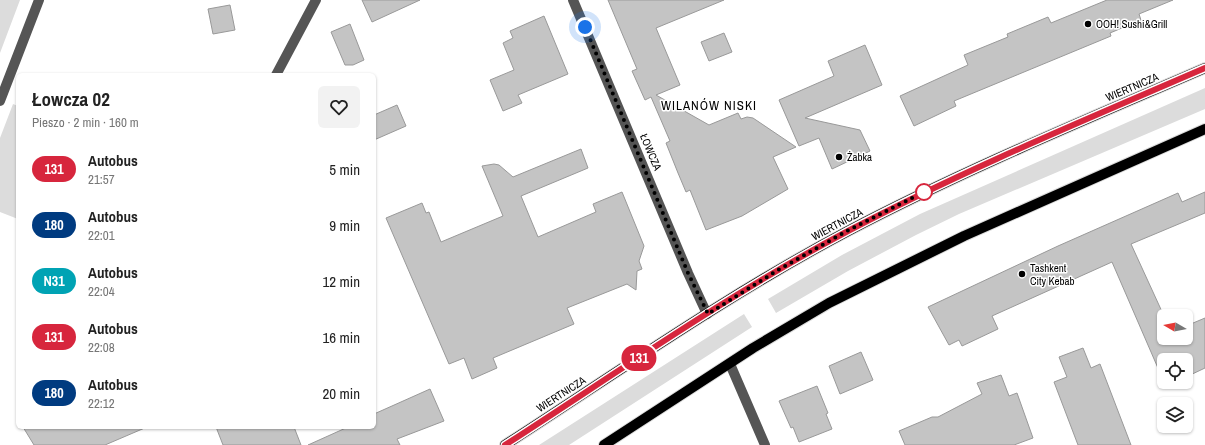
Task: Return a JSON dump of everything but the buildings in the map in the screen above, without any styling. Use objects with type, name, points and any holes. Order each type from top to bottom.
[{"type":"main road","name":"WIERTNICZA","points":[[505,445],[778,270],[847,231],[924,192],[1020,148],[1205,68]]},
{"type":"main road","points":[[604,445],[730,364],[829,303],[964,236],[1205,129]]},
{"type":"street","points":[[0,101],[39,0]]},
{"type":"street","points":[[277,73],[316,0]]},
{"type":"street","name":"ŁOWCZA","points":[[573,0],[688,273],[708,314]]},
{"type":"street","points":[[730,364],[765,445]]},
{"type":"shaded area","points":[[0,0],[20,0],[0,53]]},
{"type":"shaded area","points":[[1205,88],[1205,109],[959,214],[848,271],[776,313],[768,299],[842,255],[920,214]]},
{"type":"shaded area","points":[[13,104],[16,105],[16,218],[0,212],[0,138]]},
{"type":"shaded area","points":[[744,314],[752,327],[569,445],[539,445]]},
{"type":"bus line","name":"131","points":[[505,445],[778,270],[847,231],[924,192],[1020,148],[1205,68]]},
{"type":"place","name":"OOH! Sushi&Grill","points":[[1088,24]]},
{"type":"place","name":"Żabka","points":[[839,157]]},
{"type":"place","name":"Tashkent City Kebab","points":[[1022,274]]},
{"type":"district","name":"WILANÓW NISKI","points":[[709,105]]},
{"type":"route","points":[[585,27],[688,273],[708,314],[778,270],[847,231],[924,192]]}]
